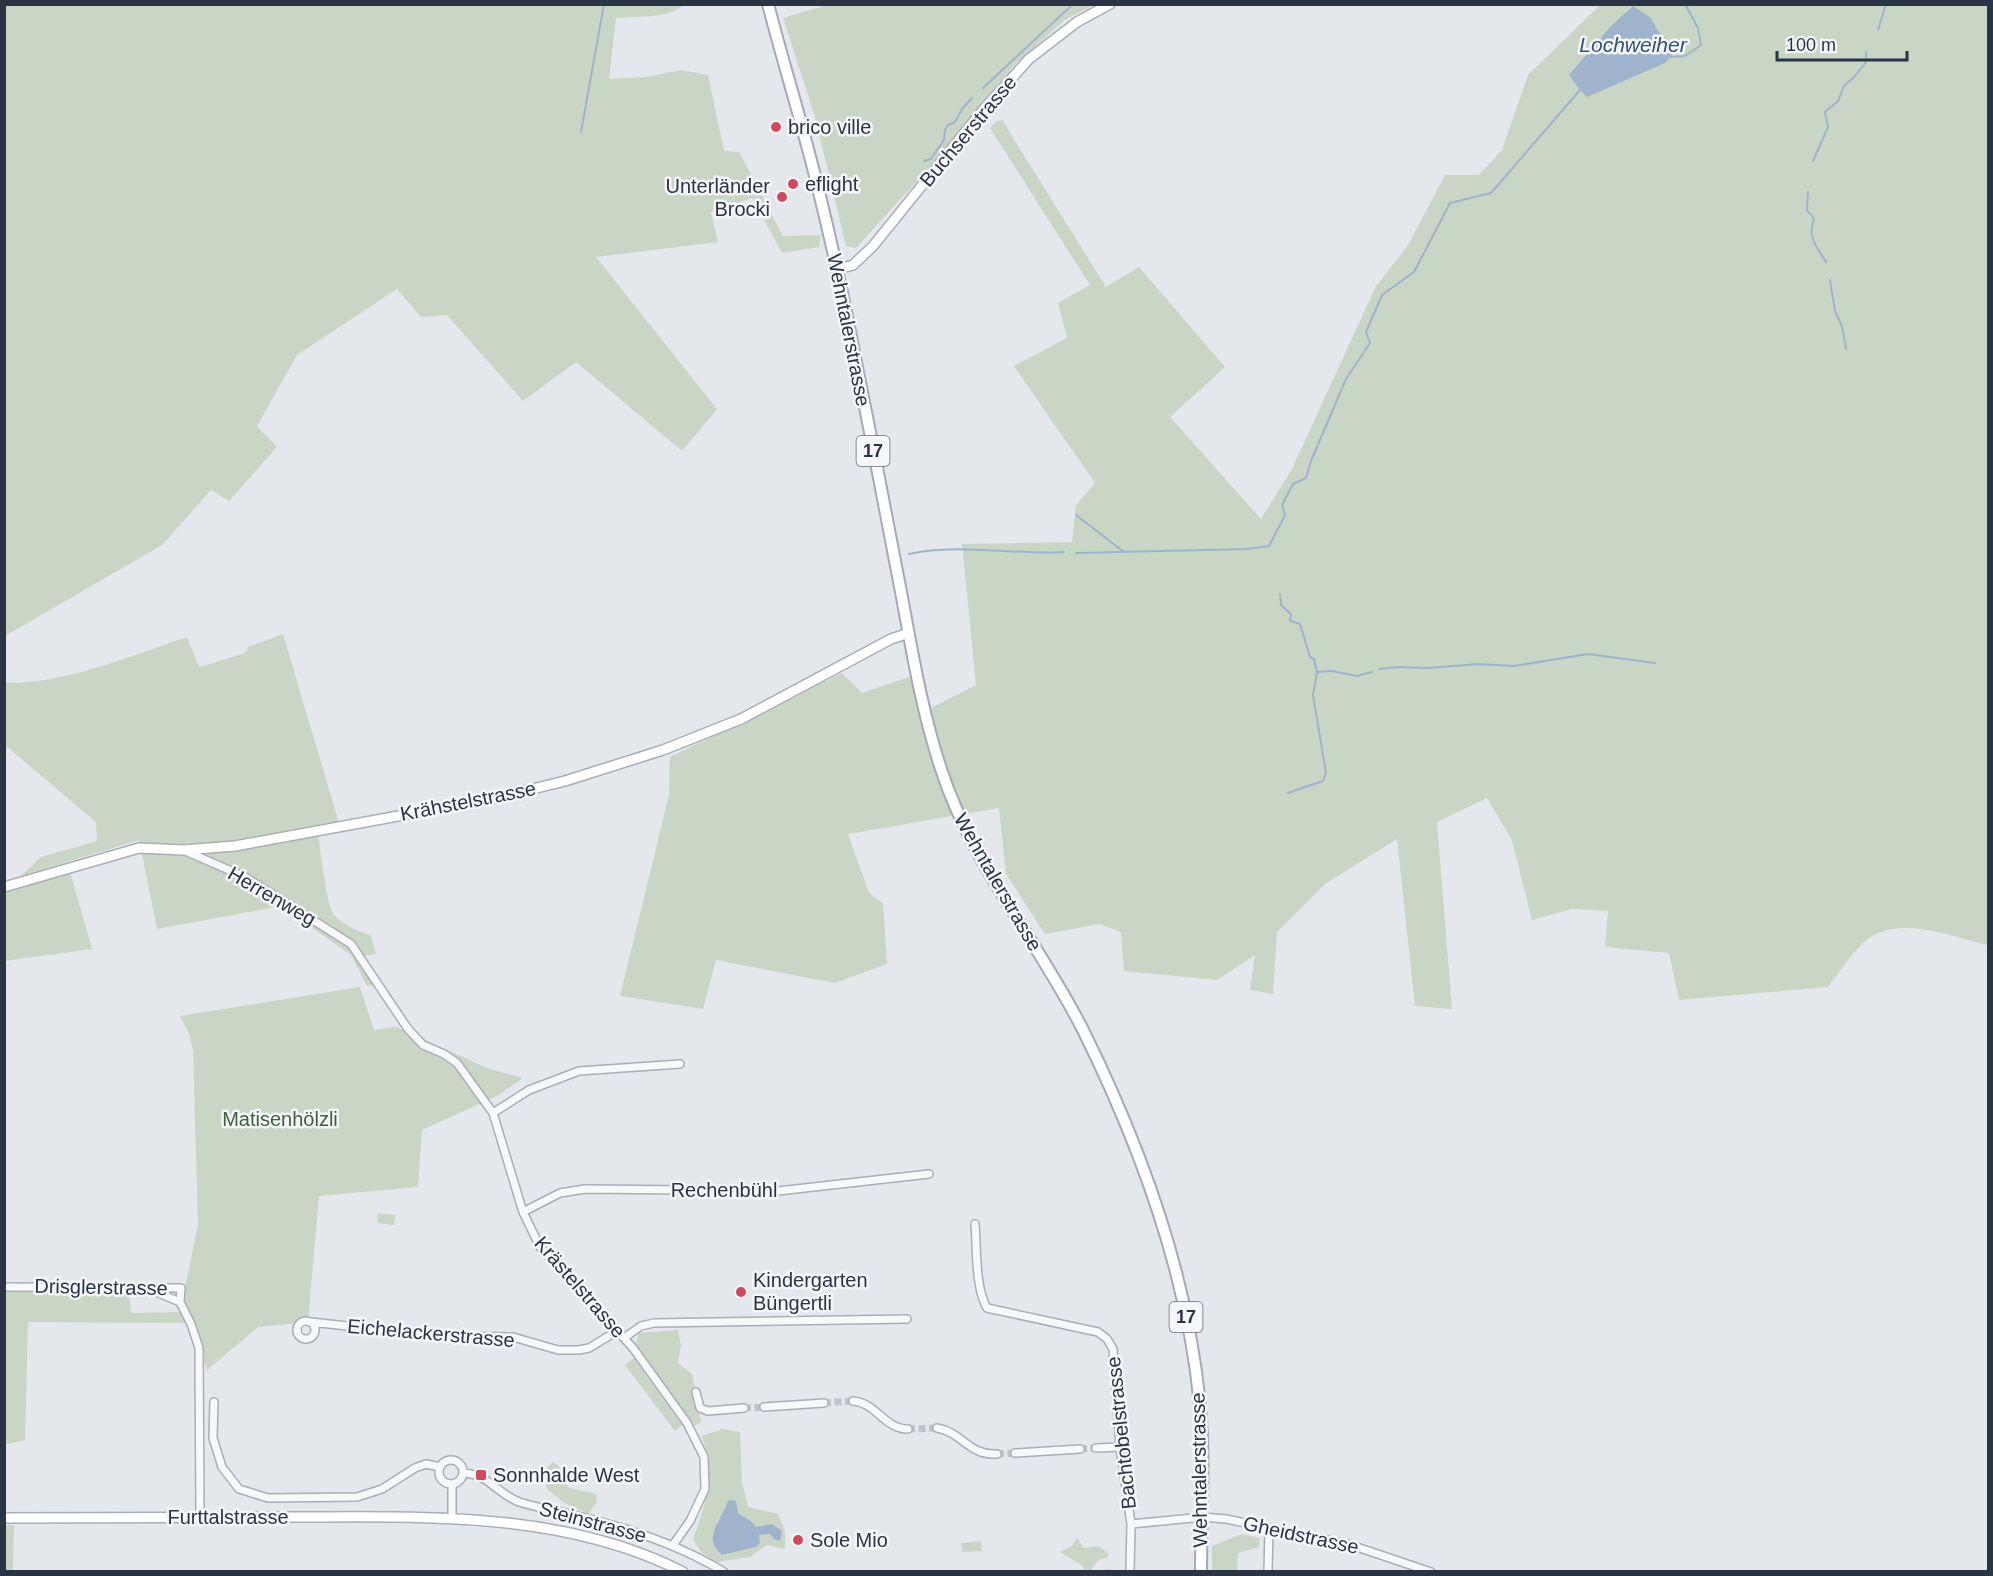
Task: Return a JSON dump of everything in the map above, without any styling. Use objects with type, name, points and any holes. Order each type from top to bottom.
[{"type":"main road","name":"Wehntalerstrasse","points":[[768,4],[818,185],[838,269],[932,741],[954,806],[982,863],[1082,1029],[1126,1126],[1170,1251],[1187,1320],[1200,1404],[1203,1517],[1201,1572]]},
{"type":"main road","name":"Buchserstrasse","points":[[838,269],[853,265],[873,246],[983,110],[1029,59],[1077,22],[1110,4]]},
{"type":"main road","name":"Krähstelstrasse","points":[[4,887],[139,848],[183,850],[235,846],[496,798],[565,781],[663,750],[741,719],[891,639],[909,633]]},
{"type":"main road","name":"Furttalstrasse","points":[[4,1518],[452,1518]]},
{"type":"main road","points":[[452,1518],[536,1526],[598,1540],[683,1572]]},
{"type":"street","name":"Herrenweg","points":[[183,850],[245,877],[287,902],[356,949]]},
{"type":"street","name":"Krästelstrasse","points":[[356,949],[408,1029],[423,1045],[444,1054],[456,1063],[488,1104],[493,1113],[523,1212],[540,1247],[646,1364],[687,1423],[704,1457],[705,1489],[690,1521],[673,1545]]},
{"type":"street","points":[[493,1113],[529,1090],[579,1071],[680,1064]]},
{"type":"street","name":"Rechenbühl","points":[[523,1212],[560,1194],[585,1189],[778,1191],[929,1174]]},
{"type":"street","name":"Bachtobelstrasse","points":[[975,1224],[980,1288],[982,1301],[987,1308],[1098,1332],[1113,1348],[1120,1447],[1131,1524],[1130,1572]]},
{"type":"street","name":"Drisglerstrasse","points":[[4,1287],[181,1288],[180,1302],[199,1347],[200,1517]]},
{"type":"street","points":[[147,1287],[180,1302]]},
{"type":"street","points":[[624,1338],[641,1326],[654,1323],[908,1319]]},
{"type":"street","name":"Eichelackerstrasse","points":[[311,1322],[438,1336],[513,1337],[558,1350],[589,1348],[617,1331]]},
{"type":"street","points":[[696,1392],[700,1408],[708,1411],[744,1408]]},
{"type":"street","points":[[853,1401],[867,1404],[887,1423],[899,1429],[908,1429]]},
{"type":"street","name":"Steinstrasse","points":[[214,1402],[213,1438],[222,1467],[239,1489],[256,1496],[357,1497],[382,1489],[415,1468],[426,1464],[440,1467],[446,1461],[454,1460],[461,1465],[464,1473],[481,1475],[507,1497],[580,1516],[673,1545],[724,1572]]},
{"type":"street","points":[[764,1407],[824,1403]]},
{"type":"street","points":[[937,1428],[952,1431],[971,1448],[986,1455],[997,1454]]},
{"type":"street","points":[[1096,1448],[1120,1447]]},
{"type":"street","points":[[1015,1453],[1080,1449]]},
{"type":"street","points":[[440,1467],[441,1477],[445,1482],[452,1484],[460,1480],[464,1473]]},
{"type":"street","points":[[452,1484],[452,1518]]},
{"type":"street","name":"Bachtobelstrasse","points":[[1131,1524],[1203,1517]]},
{"type":"street","name":"Gheidstrasse","points":[[1203,1517],[1226,1519],[1350,1545],[1431,1572]]},
{"type":"street","points":[[1268,1572],[1269,1528]]},
{"type":"green space","points":[[5,4],[684,5],[661,15],[616,18],[609,79],[646,77],[681,70],[708,75],[724,151],[739,152],[783,236],[821,235],[819,247],[782,253],[752,198],[711,212],[718,242],[596,257],[717,409],[682,451],[576,362],[523,401],[447,315],[421,317],[397,289],[297,355],[257,426],[277,447],[229,501],[211,490],[162,545],[5,636]]},
{"type":"green space","points":[[826,5],[1094,5],[1066,19],[1014,65],[927,170],[856,248],[846,246],[815,117],[783,18]]},
{"type":"green space","points":[[1600,5],[1988,5],[1988,945],[1924,929],[1891,929],[1876,934],[1863,943],[1828,987],[1679,1000],[1669,953],[1605,947],[1608,911],[1572,909],[1532,920],[1512,840],[1487,798],[1437,822],[1452,1009],[1415,1006],[1397,839],[1325,884],[1277,932],[1273,994],[1250,990],[1255,955],[1217,980],[1124,971],[1121,932],[1100,924],[1045,934],[1006,874],[999,808],[848,834],[869,893],[883,903],[887,964],[835,983],[716,960],[703,1009],[620,996],[669,795],[670,757],[842,673],[862,693],[912,676],[923,712],[976,685],[962,544],[1072,542],[1076,505],[1095,483],[1014,366],[1067,338],[1058,303],[1090,285],[990,128],[997,121],[1002,120],[1106,287],[1139,267],[1225,367],[1170,417],[1261,519],[1292,469],[1376,286],[1407,247],[1445,175],[1479,175],[1502,150],[1528,75]]},
{"type":"green space","points":[[283,634],[339,823],[317,828],[328,899],[338,919],[371,936],[376,954],[360,956],[377,985],[367,986],[351,955],[281,906],[157,929],[139,840],[21,876],[41,857],[97,841],[96,822],[5,745],[5,683],[50,679],[74,674],[187,637],[199,667],[245,653],[248,647]]},
{"type":"green space","points":[[70,872],[92,949],[5,961],[4,890]]},
{"type":"green space","name":"Matisenhölzli","points":[[360,987],[374,1030],[397,1027],[489,1069],[523,1078],[497,1096],[422,1130],[418,1187],[319,1196],[308,1322],[258,1327],[207,1370],[183,1298],[198,1224],[193,1051],[190,1036],[180,1016]]},
{"type":"green space","points":[[378,1213],[395,1215],[394,1225],[377,1223]]},
{"type":"green space","points":[[4,1289],[129,1289],[131,1313],[182,1312],[186,1323],[28,1322],[25,1440],[7,1444],[4,1443]]},
{"type":"green space","points":[[678,1330],[681,1345],[678,1363],[692,1374],[701,1422],[695,1426],[635,1345],[639,1333]]},
{"type":"green space","points":[[634,1358],[682,1425],[675,1431],[625,1365]]},
{"type":"green space","points":[[722,1429],[740,1432],[742,1481],[748,1507],[778,1514],[785,1531],[785,1549],[767,1545],[750,1557],[717,1562],[702,1553],[693,1540],[708,1489],[708,1465],[702,1436]],"holes":[[[737,1513],[756,1527],[772,1525],[782,1531],[774,1539],[770,1534],[758,1535],[756,1547],[722,1555],[717,1521],[724,1514]]]},
{"type":"green space","points":[[553,1461],[562,1470],[561,1478],[569,1488],[596,1494],[597,1502],[588,1514],[563,1502],[547,1489],[543,1473]]},
{"type":"green space","points":[[5,1525],[14,1525],[13,1571],[5,1571]]},
{"type":"green space","points":[[1242,1534],[1260,1538],[1259,1547],[1238,1553],[1237,1571],[1212,1571],[1212,1546]]},
{"type":"green space","points":[[1077,1538],[1084,1548],[1098,1546],[1109,1554],[1107,1558],[1100,1559],[1092,1568],[1093,1571],[1084,1571],[1083,1566],[1060,1552],[1072,1546]]},
{"type":"green space","points":[[981,1541],[982,1551],[962,1552],[961,1543]]},
{"type":"water","name":"Lochweiher","points":[[1633,6],[1651,18],[1658,31],[1678,49],[1665,63],[1587,97],[1569,75],[1611,26]]},
{"type":"water","points":[[730,1500],[736,1501],[738,1513],[756,1527],[772,1524],[782,1531],[780,1541],[774,1539],[770,1534],[759,1535],[760,1543],[756,1547],[722,1555],[713,1542],[713,1535]]},
{"type":"waterway","points":[[581,132],[604,4]]},
{"type":"waterway","points":[[983,88],[1073,4]]},
{"type":"waterway","points":[[1670,57],[1685,56],[1701,45],[1698,28],[1685,4]]},
{"type":"waterway","points":[[1878,30],[1886,4]]},
{"type":"waterway","points":[[1813,161],[1828,127],[1825,112],[1838,101],[1844,86],[1866,62],[1866,52]]},
{"type":"waterway","points":[[1076,553],[1247,549],[1269,546],[1285,515],[1282,505],[1293,484],[1306,478],[1346,379],[1370,343],[1366,332],[1382,295],[1414,272],[1450,203],[1491,193],[1580,90]]},
{"type":"waterway","points":[[924,161],[931,159],[944,140],[948,125],[955,122],[962,109],[972,98]]},
{"type":"waterway","points":[[1808,192],[1807,210],[1814,219],[1812,237],[1826,262]]},
{"type":"waterway","points":[[1830,280],[1835,311],[1842,326],[1846,349]]},
{"type":"waterway","points":[[1076,515],[1124,552]]},
{"type":"waterway","points":[[909,554],[947,549],[1064,552]]},
{"type":"waterway","points":[[1280,594],[1281,605],[1291,614],[1290,621],[1300,624],[1310,657],[1314,659],[1317,672],[1313,695],[1326,773],[1323,781],[1288,793]]},
{"type":"waterway","points":[[1379,669],[1478,664],[1514,666],[1588,654],[1655,663]]},
{"type":"waterway","points":[[1317,672],[1332,671],[1357,676],[1372,672]]},
{"type":"tunnel","points":[[824,1403],[853,1401]]},
{"type":"tunnel","points":[[744,1408],[764,1407]]},
{"type":"tunnel","points":[[908,1429],[937,1428]]},
{"type":"tunnel","points":[[1080,1449],[1096,1448]]},
{"type":"tunnel","points":[[997,1454],[1015,1453]]},
{"type":"place","name":"brico ville","points":[[776,127]]},
{"type":"place","name":"eflight","points":[[793,184]]},
{"type":"place","name":"Unterländer Brocki","points":[[782,197]]},
{"type":"place","name":"Kindergarten Büngertli","points":[[741,1292]]},
{"type":"place","name":"Sonnhalde West","points":[[481,1475]]},
{"type":"place","name":"Sole Mio","points":[[798,1540]]}]
